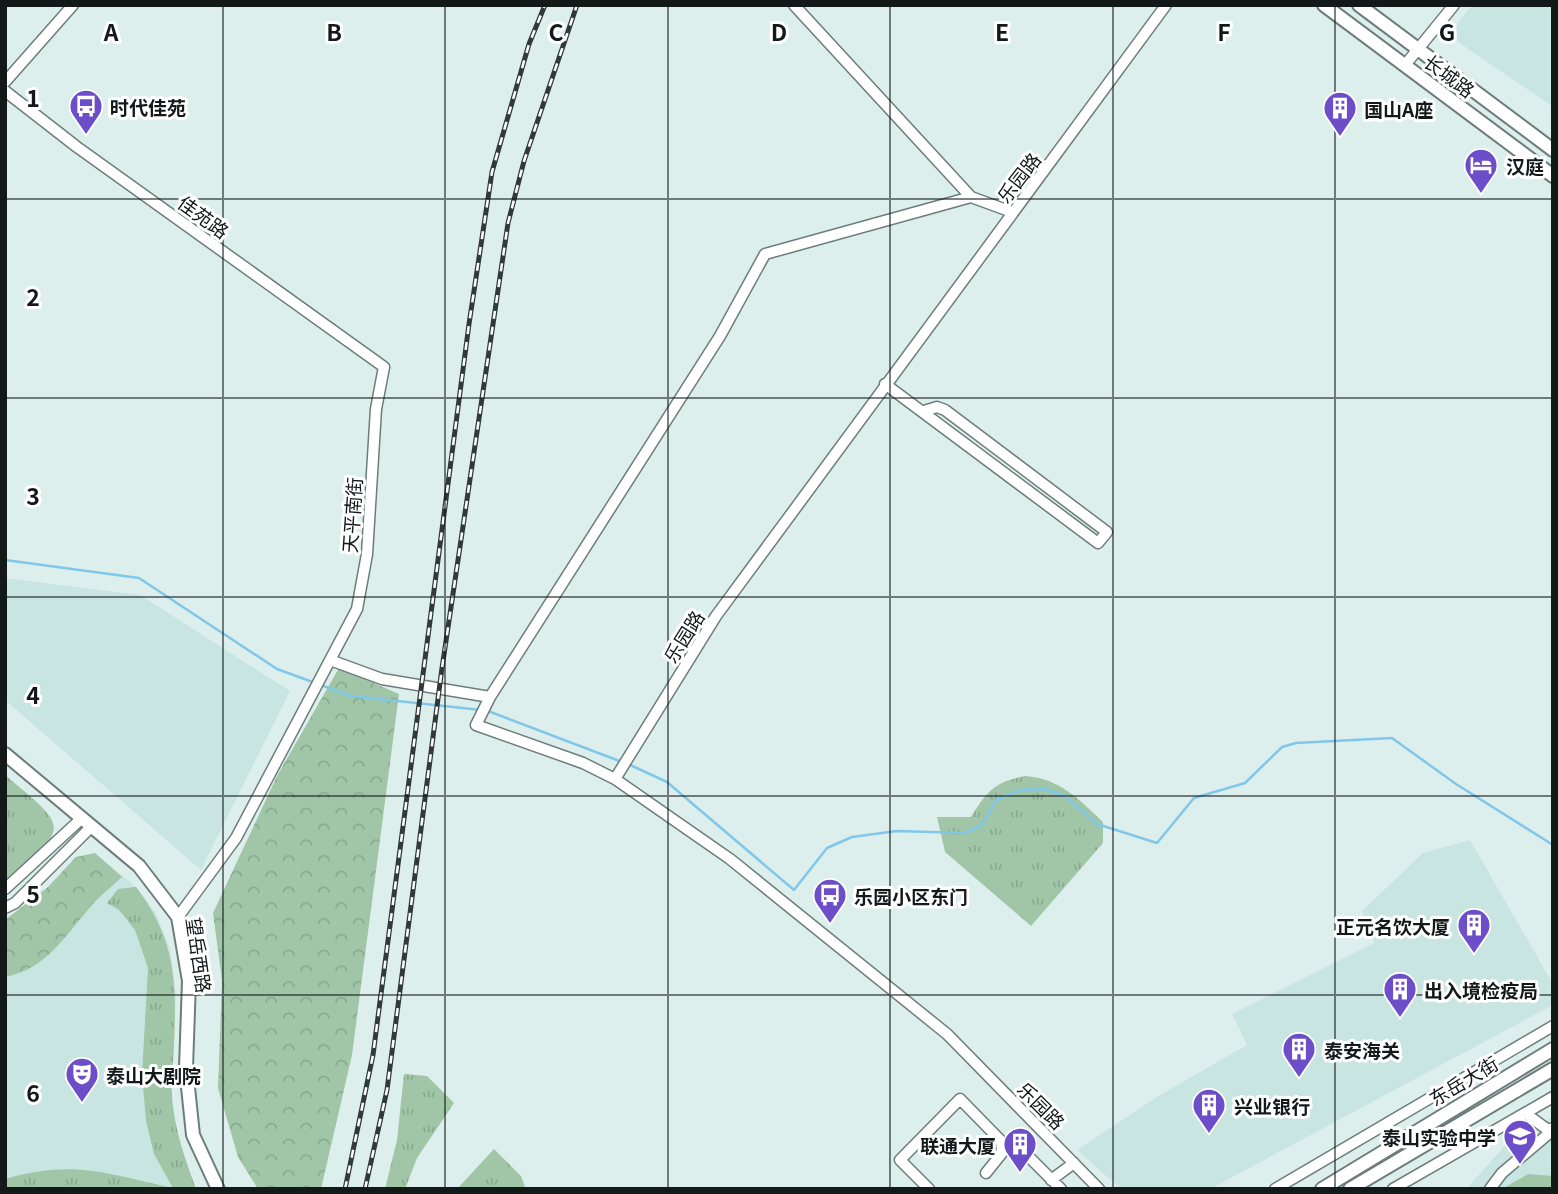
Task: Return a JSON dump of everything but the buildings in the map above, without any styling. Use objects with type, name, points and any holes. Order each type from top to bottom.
[{"type":"main road","name":"长城路","points":[[1324,5],[1553,176]]},
{"type":"main road","name":"长城路","points":[[1359,5],[1553,150]]},
{"type":"main road","name":"望岳西路","points":[[5,754],[139,866],[178,917],[189,981],[186,1068],[193,1135],[218,1189]]},
{"type":"main road","name":"东岳大街","points":[[1322,1189],[1553,1049]]},
{"type":"main road","name":"东岳大街","points":[[1350,1189],[1553,1069]]},
{"type":"street","points":[[5,82],[73,5]]},
{"type":"street","points":[[794,5],[971,197],[1013,212]]},
{"type":"street","name":"乐园路","points":[[1100,1189],[947,1034],[730,859],[618,776],[716,616],[1166,5]]},
{"type":"street","points":[[1405,65],[1454,5]]},
{"type":"street","name":"佳苑路","points":[[5,91],[77,147],[384,367]]},
{"type":"street","points":[[618,776],[476,725],[488,701],[720,336],[765,254],[971,197]]},
{"type":"street","name":"天平南街","points":[[178,917],[236,838],[310,693],[357,609],[367,554],[376,409],[384,367]]},
{"type":"street","points":[[885,384],[1098,543],[1107,532],[945,410],[937,407],[924,411]]},
{"type":"street","points":[[330,660],[382,679],[488,701]]},
{"type":"street","points":[[5,889],[86,823]]},
{"type":"street","points":[[5,908],[15,903],[86,823]]},
{"type":"street","points":[[1275,1189],[1553,1026]]},
{"type":"street","points":[[1393,1189],[1553,1097]]},
{"type":"street","points":[[929,1189],[900,1160],[960,1099],[1001,1141],[1024,1152],[1061,1189]]},
{"type":"street","points":[[1490,1189],[1502,1173],[1551,1129],[1525,1113]]},
{"type":"street","points":[[986,1173],[1002,1153],[1001,1141]]},
{"type":"street","points":[[1051,1180],[1074,1163]]},
{"type":"shaded area","points":[[1472,5],[1553,5],[1553,107],[1448,35]]},
{"type":"shaded area","points":[[5,578],[140,595],[290,691],[201,870],[5,700]]},
{"type":"shaded area","points":[[1470,840],[1553,984],[1553,1005],[1210,1189],[1121,1189],[1077,1150],[1160,1095],[1247,1045],[1232,1014],[1374,943],[1362,911],[1423,853]]},
{"type":"shaded area","points":[[95,853],[136,887],[155,912],[170,948],[176,993],[171,1095],[180,1146],[196,1189],[5,1189],[5,920],[48,887],[76,857]]},
{"type":"shaded area","name":"泰山实验中学","points":[[1553,1115],[1553,1189],[1466,1189],[1512,1138],[1524,1142]]},
{"type":"green space","points":[[339,668],[399,694],[352,1055],[321,1189],[258,1189],[238,1157],[218,1088],[222,981],[213,913],[277,776]]},
{"type":"green space","points":[[5,775],[42,807],[51,818],[54,828],[41,850],[5,883]]},
{"type":"green space","points":[[1025,776],[1049,781],[1068,791],[1103,822],[1103,843],[1031,926],[945,852],[937,817],[971,817],[993,789],[1006,781]]},
{"type":"green space","points":[[95,853],[122,877],[95,902],[52,952],[31,967],[5,977],[5,920],[48,887],[76,857]]},
{"type":"green space","points":[[136,887],[159,924],[171,961],[175,1000],[171,1083],[173,1108],[196,1189],[5,1189],[5,1179],[30,1173],[72,1169],[173,1188],[154,1154],[146,1121],[142,1074],[148,968],[135,930],[119,910],[107,903],[118,889]]},
{"type":"green space","points":[[404,1074],[427,1076],[454,1103],[417,1158],[405,1189],[385,1189],[397,1140]]},
{"type":"green space","points":[[494,1149],[521,1176],[525,1187],[457,1189]]},
{"type":"green space","points":[[1528,1174],[1553,1176],[1553,1189],[1502,1189]]},
{"type":"waterway","points":[[5,560],[139,578],[277,669],[351,696],[481,710]]},
{"type":"waterway","points":[[488,711],[622,762]]},
{"type":"waterway","points":[[628,764],[667,782],[794,890],[827,848],[852,837],[897,831],[965,833],[982,825],[996,800],[1021,790],[1045,789],[1065,796],[1097,824],[1157,843],[1194,798],[1245,783],[1282,747],[1296,743],[1392,738],[1456,784],[1553,845]]},
{"type":"railway","points":[[345,1189],[373,1055],[469,324],[492,172],[529,44],[545,5]]},
{"type":"railway","points":[[365,1189],[387,1090],[442,668],[508,223],[524,161],[577,5]]},
{"type":"place","name":"时代佳苑","points":[[86,136]]},
{"type":"place","name":"国山A座","points":[[1340,138]]},
{"type":"place","name":"汉庭","points":[[1481,195]]},
{"type":"place","name":"乐园小区东门","points":[[830,925]]},
{"type":"place","name":"正元名饮大厦","points":[[1474,955]]},
{"type":"place","name":"出入境检疫局","points":[[1400,1019]]},
{"type":"place","name":"泰安海关","points":[[1299,1079]]},
{"type":"place","name":"泰山大剧院","points":[[82,1104]]},
{"type":"place","name":"兴业银行","points":[[1209,1135]]},
{"type":"place","name":"泰山实验中学","points":[[1520,1166]]},
{"type":"place","name":"联通大厦","points":[[1020,1174]]}]
